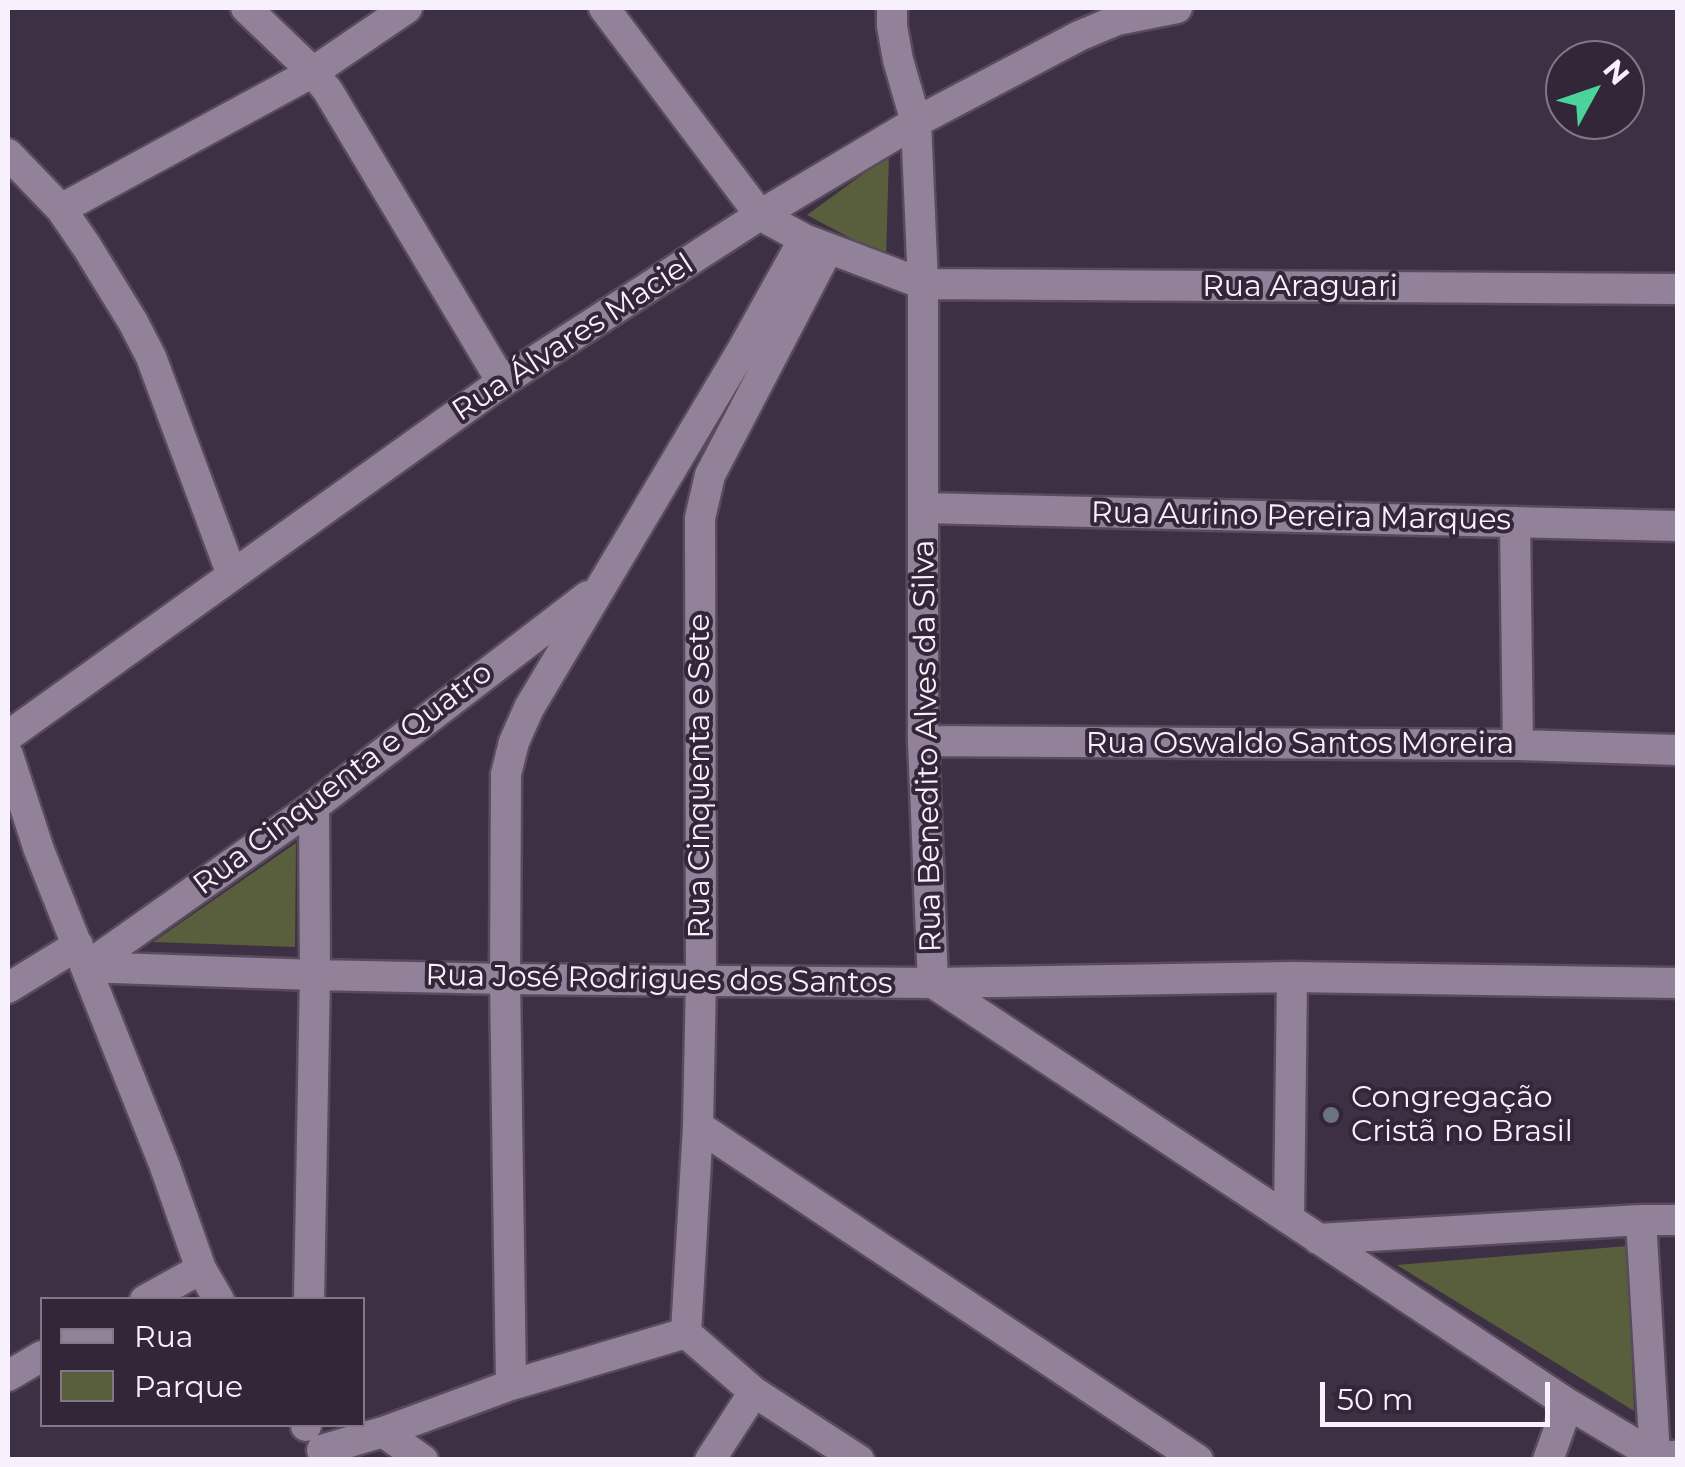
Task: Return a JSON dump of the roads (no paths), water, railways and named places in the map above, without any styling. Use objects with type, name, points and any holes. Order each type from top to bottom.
[{"type":"street","points":[[246,8],[328,91],[502,382]]},
{"type":"street","points":[[61,210],[313,72],[406,8]]},
{"type":"street","points":[[604,8],[760,215]]},
{"type":"street","name":"Rua Benedito Alves da Silva","points":[[892,8],[898,60],[916,122],[924,284],[923,741],[933,983],[1568,1404],[1662,1457]]},
{"type":"street","name":"Rua Álvares Maciel","points":[[8,736],[502,382],[760,215],[916,122],[1079,36],[1117,20],[1177,8]]},
{"type":"street","points":[[8,154],[61,210],[108,280],[151,358],[232,575]]},
{"type":"street","name":"Rua Araguari","points":[[760,215],[816,244],[924,284],[1678,289]]},
{"type":"street","points":[[511,1385],[504,979],[506,774],[514,742],[529,708],[598,588],[741,352],[816,244]]},
{"type":"street","name":"Rua Cinquenta e Sete","points":[[686,1333],[698,1126],[701,979],[700,518],[716,462],[816,244]]},
{"type":"street","name":"Rua Aurino Pereira Marques","points":[[924,508],[1678,526]]},
{"type":"street","points":[[1515,522],[1518,745]]},
{"type":"street","name":"Rua Cinquenta e Quatro","points":[[8,988],[82,956],[314,806],[598,588]]},
{"type":"street","name":"Rua Oswaldo Santos Moreira","points":[[923,741],[1518,745],[1678,750]]},
{"type":"street","points":[[8,755],[40,850],[164,1164],[201,1269],[218,1297]]},
{"type":"street","points":[[309,1297],[316,976],[314,806]]},
{"type":"street","name":"Rua José Rodrigues dos Santos","points":[[82,956],[316,976],[933,983],[1292,977],[1678,983]]},
{"type":"street","points":[[1290,1219],[1292,977]]},
{"type":"street","points":[[698,1126],[1198,1460]]},
{"type":"street","points":[[1641,1220],[1662,1457]]},
{"type":"street","points":[[1318,1239],[1678,1220]]},
{"type":"street","points":[[151,1297],[201,1269]]},
{"type":"street","points":[[314,1437],[383,1432],[511,1385],[686,1333],[754,1392],[859,1460]]},
{"type":"street","points":[[8,1376],[40,1357]]},
{"type":"street","points":[[710,1460],[754,1392]]},
{"type":"street","points":[[1548,1460],[1568,1404]]},
{"type":"street","points":[[383,1432],[424,1460]]},
{"type":"place","name":"Congregação Cristã no Brasil","points":[[1331,1115]]}]
